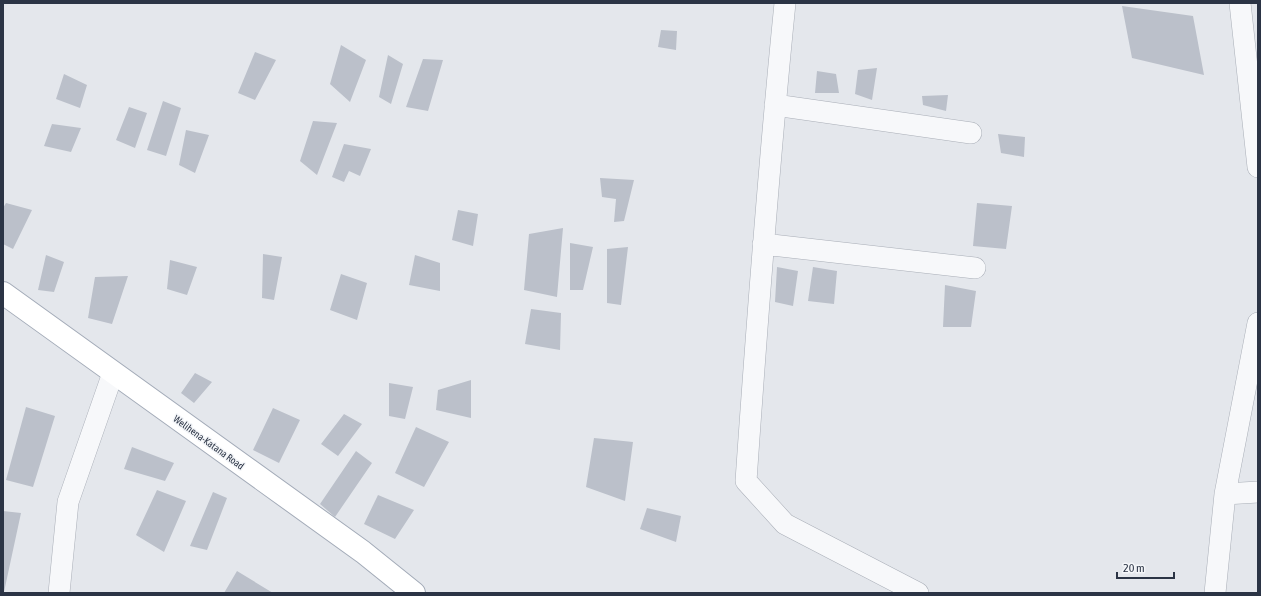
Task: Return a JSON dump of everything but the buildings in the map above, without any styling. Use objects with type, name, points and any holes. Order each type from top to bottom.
[{"type":"main road","name":"Welihena-Katana Road","points":[[3,293],[362,552],[414,593]]},
{"type":"street","points":[[785,3],[763,244],[746,481],[785,524],[918,593]]},
{"type":"street","points":[[1240,3],[1258,167]]},
{"type":"street","points":[[775,105],[971,133]]},
{"type":"street","points":[[763,244],[975,268]]},
{"type":"street","points":[[1215,593],[1225,494],[1258,324]]},
{"type":"street","points":[[59,593],[68,502],[113,373]]},
{"type":"street","points":[[1225,494],[1258,492]]}]
